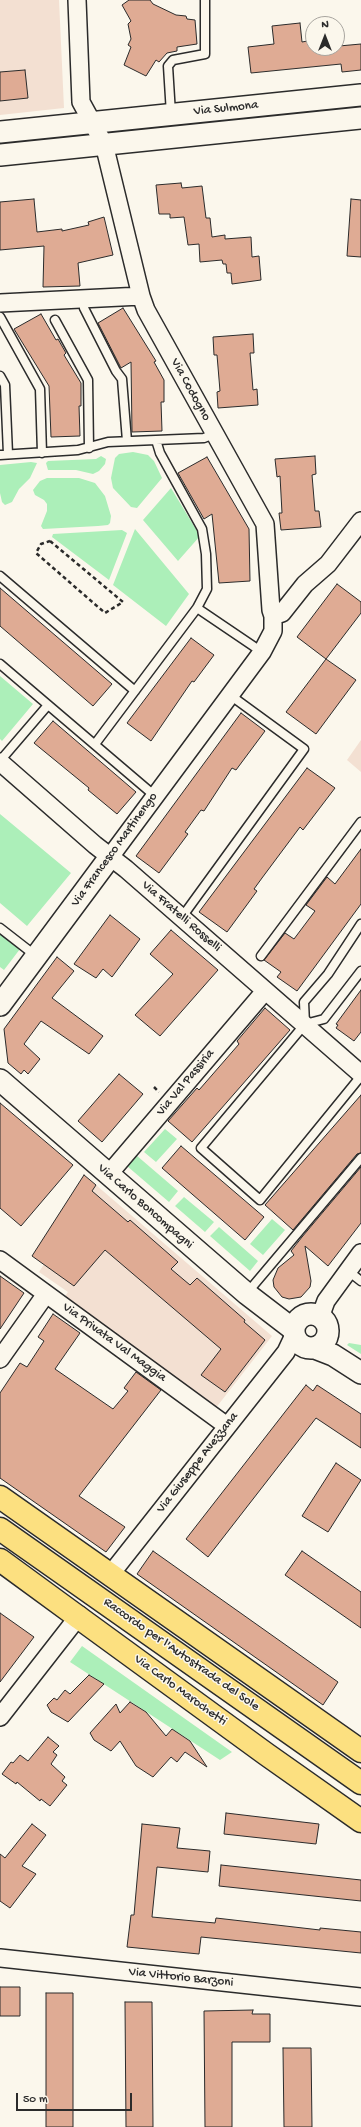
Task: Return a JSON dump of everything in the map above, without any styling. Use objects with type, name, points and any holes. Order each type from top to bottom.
[{"type":"main road","points":[[0,1497],[361,1751]]},
{"type":"main road","name":"Raccordo per l'Autostrada del Sole","points":[[0,1529],[361,1782]]},
{"type":"main road","name":"Via Carlo Marochetti","points":[[0,1560],[260,1750],[361,1821]]},
{"type":"street","points":[[77,0],[81,102],[104,144]]},
{"type":"street","name":"Via Sulmona","points":[[0,132],[361,95]]},
{"type":"street","name":"Via Sulmona","points":[[0,155],[361,118]]},
{"type":"street","name":"Via Codogno","points":[[104,144],[141,296],[146,310],[265,524],[273,624]]},
{"type":"street","points":[[0,303],[141,296]]},
{"type":"street","name":"Via Francesco Martinengo","points":[[0,1005],[262,652],[273,624],[305,584],[328,564],[361,521]]},
{"type":"street","name":"Via Fratelli Rosselli","points":[[0,762],[182,917],[361,1075]]},
{"type":"street","name":"Via Val Passiria","points":[[108,1175],[265,991]]},
{"type":"street","name":"Via Carlo Boncompagni","points":[[0,1080],[247,1294],[298,1342],[333,1354],[361,1373]]},
{"type":"street","name":"Via Giuseppe Avezzana","points":[[110,1575],[227,1426],[298,1342],[297,1321],[301,1317],[320,1311],[361,1253]]},
{"type":"street","name":"Via Privata Val Maggia","points":[[0,1260],[227,1426]]},
{"type":"street","points":[[0,1359],[46,1294]]},
{"type":"street","name":"Via Giuseppe Avezzana","points":[[298,1342],[325,1341],[328,1334],[327,1327],[320,1311]]},
{"type":"street","points":[[0,1717],[78,1617]]},
{"type":"street","name":"Via Vittorio Barzoni","points":[[0,1958],[361,1997]]},
{"type":"lane","points":[[171,114],[169,62],[206,54],[205,0]]},
{"type":"lane","points":[[83,299],[84,308],[116,371],[122,379],[127,441]]},
{"type":"lane","points":[[0,318],[40,388],[42,453]]},
{"type":"lane","points":[[55,320],[88,380],[89,448]]},
{"type":"lane","points":[[0,376],[5,385],[4,454],[42,453],[89,448],[108,442],[204,438],[214,434]]},
{"type":"lane","points":[[95,744],[197,608],[207,589],[206,554],[202,529],[160,454],[156,440]]},
{"type":"lane","points":[[0,576],[135,691]]},
{"type":"lane","points":[[197,608],[262,652]]},
{"type":"lane","points":[[0,664],[155,796]]},
{"type":"lane","points":[[182,917],[304,749],[230,695]]},
{"type":"lane","name":"Via Fratelli Rosselli","points":[[0,762],[48,705]]},
{"type":"lane","points":[[261,956],[361,822]]},
{"type":"lane","points":[[305,1024],[304,1002],[328,974],[361,924]]},
{"type":"lane","points":[[0,928],[36,957]]},
{"type":"lane","points":[[361,971],[324,1019],[305,1024],[201,1148],[260,1200],[361,1075]]},
{"type":"lane","points":[[247,1294],[361,1158]]},
{"type":"lane","points":[[348,1270],[361,1281]]},
{"type":"path","points":[[50,541],[123,602],[105,613],[36,553],[41,544],[50,541]]},
{"type":"shaded area","points":[[0,0],[59,0],[64,108],[0,115]]},
{"type":"shaded area","points":[[361,740],[361,772],[347,760]]},
{"type":"shaded area","points":[[96,1185],[272,1336],[215,1409],[62,1301],[68,1292],[39,1272]]},
{"type":"green space","points":[[133,452],[148,455],[154,461],[162,478],[137,508],[131,507],[113,488],[111,478],[115,458],[119,454]]},
{"type":"green space","points":[[101,456],[106,459],[105,464],[99,471],[93,474],[76,470],[48,470],[46,463],[48,461],[96,459]]},
{"type":"green space","points":[[31,462],[37,463],[30,478],[19,489],[12,502],[5,505],[2,502],[0,493],[0,465]]},
{"type":"green space","points":[[47,478],[79,478],[95,483],[105,496],[111,516],[110,523],[108,525],[98,526],[43,529],[41,526],[47,511],[47,504],[44,500],[35,495],[33,490],[40,481]]},
{"type":"green space","points":[[171,488],[200,536],[178,561],[143,520]]},
{"type":"green space","points":[[135,529],[189,594],[166,626],[113,585]]},
{"type":"green space","points":[[122,530],[127,533],[109,580],[52,537],[53,534]]},
{"type":"green space","points":[[0,676],[33,704],[2,741],[0,739]]},
{"type":"green space","points":[[0,814],[71,873],[27,926],[0,903]]},
{"type":"green space","points":[[0,934],[20,949],[4,970],[0,967]]},
{"type":"green space","points":[[165,1129],[177,1139],[156,1162],[144,1152]]},
{"type":"green space","points":[[136,1155],[178,1191],[169,1202],[127,1166]]},
{"type":"green space","points":[[184,1197],[214,1222],[205,1232],[175,1206]]},
{"type":"green space","points":[[272,1219],[285,1230],[263,1255],[250,1244]]},
{"type":"green space","points":[[219,1227],[258,1261],[250,1271],[210,1236]]},
{"type":"green space","points":[[349,1343],[361,1345],[361,1354],[347,1345]]},
{"type":"green space","points":[[82,1646],[232,1752],[220,1760],[70,1662]]},
{"type":"building","points":[[129,0],[150,0],[153,4],[176,15],[186,16],[187,19],[195,20],[197,44],[177,47],[177,51],[167,53],[159,62],[156,60],[146,76],[124,65],[131,47],[128,45],[131,39],[128,24],[131,21],[122,5]]},
{"type":"building","points":[[300,23],[302,42],[305,41],[305,56],[345,56],[345,45],[361,44],[361,70],[342,72],[341,64],[251,73],[248,47],[274,44],[272,26]]},
{"type":"building","points":[[25,70],[28,98],[0,101],[0,72]]},
{"type":"building","points":[[181,183],[182,188],[202,186],[206,218],[210,218],[212,237],[225,235],[225,239],[251,237],[252,257],[259,256],[261,280],[232,284],[231,273],[227,273],[226,264],[223,264],[222,260],[200,262],[199,244],[188,245],[184,217],[170,218],[170,214],[159,214],[156,185]]},
{"type":"building","points":[[34,199],[37,232],[62,229],[62,231],[89,225],[88,222],[104,217],[113,255],[78,263],[80,286],[43,287],[44,246],[0,250],[0,202]]},
{"type":"building","points":[[351,199],[361,200],[361,257],[347,256]]},
{"type":"building","points":[[123,308],[156,361],[154,362],[164,380],[164,402],[161,402],[162,431],[132,432],[131,362],[121,368],[98,323]]},
{"type":"building","points":[[41,314],[56,340],[58,339],[66,353],[64,355],[81,383],[81,406],[79,406],[80,436],[51,437],[49,386],[14,329]]},
{"type":"building","points":[[253,334],[254,353],[250,353],[253,390],[257,389],[258,405],[218,408],[217,392],[220,391],[217,355],[214,355],[213,337]]},
{"type":"building","points":[[315,456],[316,474],[312,475],[315,511],[319,511],[321,527],[281,530],[279,513],[282,513],[280,476],[277,477],[275,459]]},
{"type":"building","points":[[207,457],[249,529],[250,581],[219,583],[212,514],[204,519],[178,473]]},
{"type":"building","points":[[337,584],[361,602],[361,613],[326,659],[297,637]]},
{"type":"building","points":[[0,588],[112,684],[93,706],[0,626]]},
{"type":"building","points":[[191,638],[214,655],[194,682],[192,681],[151,741],[127,723]]},
{"type":"building","points":[[326,659],[356,680],[316,734],[286,712]]},
{"type":"building","points":[[241,713],[265,731],[236,770],[232,768],[204,811],[201,810],[185,832],[188,834],[159,873],[136,856]]},
{"type":"building","points":[[53,721],[136,792],[117,814],[88,790],[89,788],[34,743]]},
{"type":"building","points":[[307,768],[335,788],[303,830],[300,827],[254,889],[257,891],[227,932],[199,912]]},
{"type":"building","points":[[361,849],[361,904],[297,991],[277,977],[281,972],[264,960],[285,933],[294,939],[315,911],[306,905],[327,877],[335,884]]},
{"type":"building","points":[[110,915],[140,939],[112,977],[103,969],[96,978],[74,964]]},
{"type":"building","points":[[171,930],[218,970],[160,1036],[135,1015],[173,974],[150,954]]},
{"type":"building","points":[[57,957],[74,971],[52,998],[103,1036],[89,1054],[41,1021],[24,1044],[40,1059],[28,1074],[24,1070],[21,1074],[8,1063],[4,1029]]},
{"type":"building","points":[[361,990],[361,1032],[354,1041],[336,1028],[338,1025],[336,1024]]},
{"type":"building","points":[[265,1008],[290,1030],[192,1142],[168,1121],[197,1088],[199,1090],[239,1044],[237,1041]]},
{"type":"building","points":[[119,1074],[143,1094],[102,1142],[78,1121]]},
{"type":"building","points":[[361,1095],[361,1153],[357,1154],[293,1230],[265,1205]]},
{"type":"building","points":[[0,1103],[73,1165],[21,1226],[0,1208]]},
{"type":"building","points":[[181,1146],[264,1217],[245,1240],[162,1168]]},
{"type":"building","points":[[361,1167],[361,1223],[328,1266],[305,1246],[311,1281],[310,1287],[301,1297],[289,1299],[282,1297],[274,1287],[273,1280],[278,1268],[294,1255],[291,1251]]},
{"type":"building","points":[[84,1175],[96,1185],[92,1191],[128,1222],[130,1220],[178,1262],[171,1269],[190,1285],[197,1278],[245,1320],[244,1322],[265,1340],[225,1392],[201,1375],[221,1349],[105,1250],[74,1286],[32,1256]]},
{"type":"building","points":[[0,1276],[24,1293],[0,1329]]},
{"type":"building","points":[[53,1314],[80,1333],[55,1369],[113,1409],[128,1391],[124,1388],[136,1372],[161,1390],[79,1496],[125,1527],[106,1552],[0,1478],[0,1393],[20,1363],[27,1367],[44,1341],[38,1337]]},
{"type":"building","points":[[306,1385],[313,1391],[317,1385],[361,1414],[361,1448],[316,1418],[208,1557],[186,1539]]},
{"type":"building","points":[[336,1463],[361,1480],[328,1532],[302,1516]]},
{"type":"building","points":[[153,1551],[338,1682],[323,1705],[137,1574]]},
{"type":"building","points":[[302,1551],[361,1592],[361,1628],[285,1575]]},
{"type":"building","points":[[0,1613],[34,1637],[0,1682]]},
{"type":"building","points":[[89,1675],[104,1684],[68,1722],[51,1712],[47,1705],[54,1698],[57,1700],[65,1690],[70,1694]]},
{"type":"building","points":[[130,1702],[146,1712],[166,1736],[172,1729],[190,1741],[207,1767],[185,1752],[177,1762],[171,1757],[153,1777],[136,1766],[120,1741],[111,1751],[94,1740],[90,1733],[116,1704],[120,1713]]},
{"type":"building","points":[[48,1737],[59,1746],[53,1752],[57,1755],[51,1764],[65,1777],[62,1781],[67,1785],[50,1806],[41,1799],[40,1801],[17,1782],[16,1784],[2,1774],[11,1762],[13,1763],[20,1755],[28,1761]]},
{"type":"building","points":[[226,1813],[319,1824],[316,1844],[224,1834]]},
{"type":"building","points":[[32,1824],[46,1835],[22,1866],[36,1874],[10,1908],[0,1901],[0,1854],[5,1858]]},
{"type":"building","points":[[142,1824],[180,1828],[177,1848],[210,1851],[208,1872],[157,1867],[152,1917],[215,1923],[216,1918],[320,1930],[320,1928],[361,1932],[361,1953],[201,1937],[199,1954],[127,1947],[131,1915],[134,1915]]},
{"type":"building","points":[[221,1865],[361,1880],[361,1901],[219,1886]]},
{"type":"building","points":[[0,1987],[20,1987],[20,2016],[0,2016]]},
{"type":"building","points":[[46,1993],[73,1993],[73,2127],[46,2127]]},
{"type":"building","points":[[125,2002],[152,2002],[153,2127],[126,2127]]},
{"type":"building","points":[[253,2010],[252,2014],[270,2014],[270,2042],[232,2042],[232,2127],[205,2127],[204,2011]]},
{"type":"building","points":[[283,2048],[311,2048],[312,2127],[284,2127]]}]
